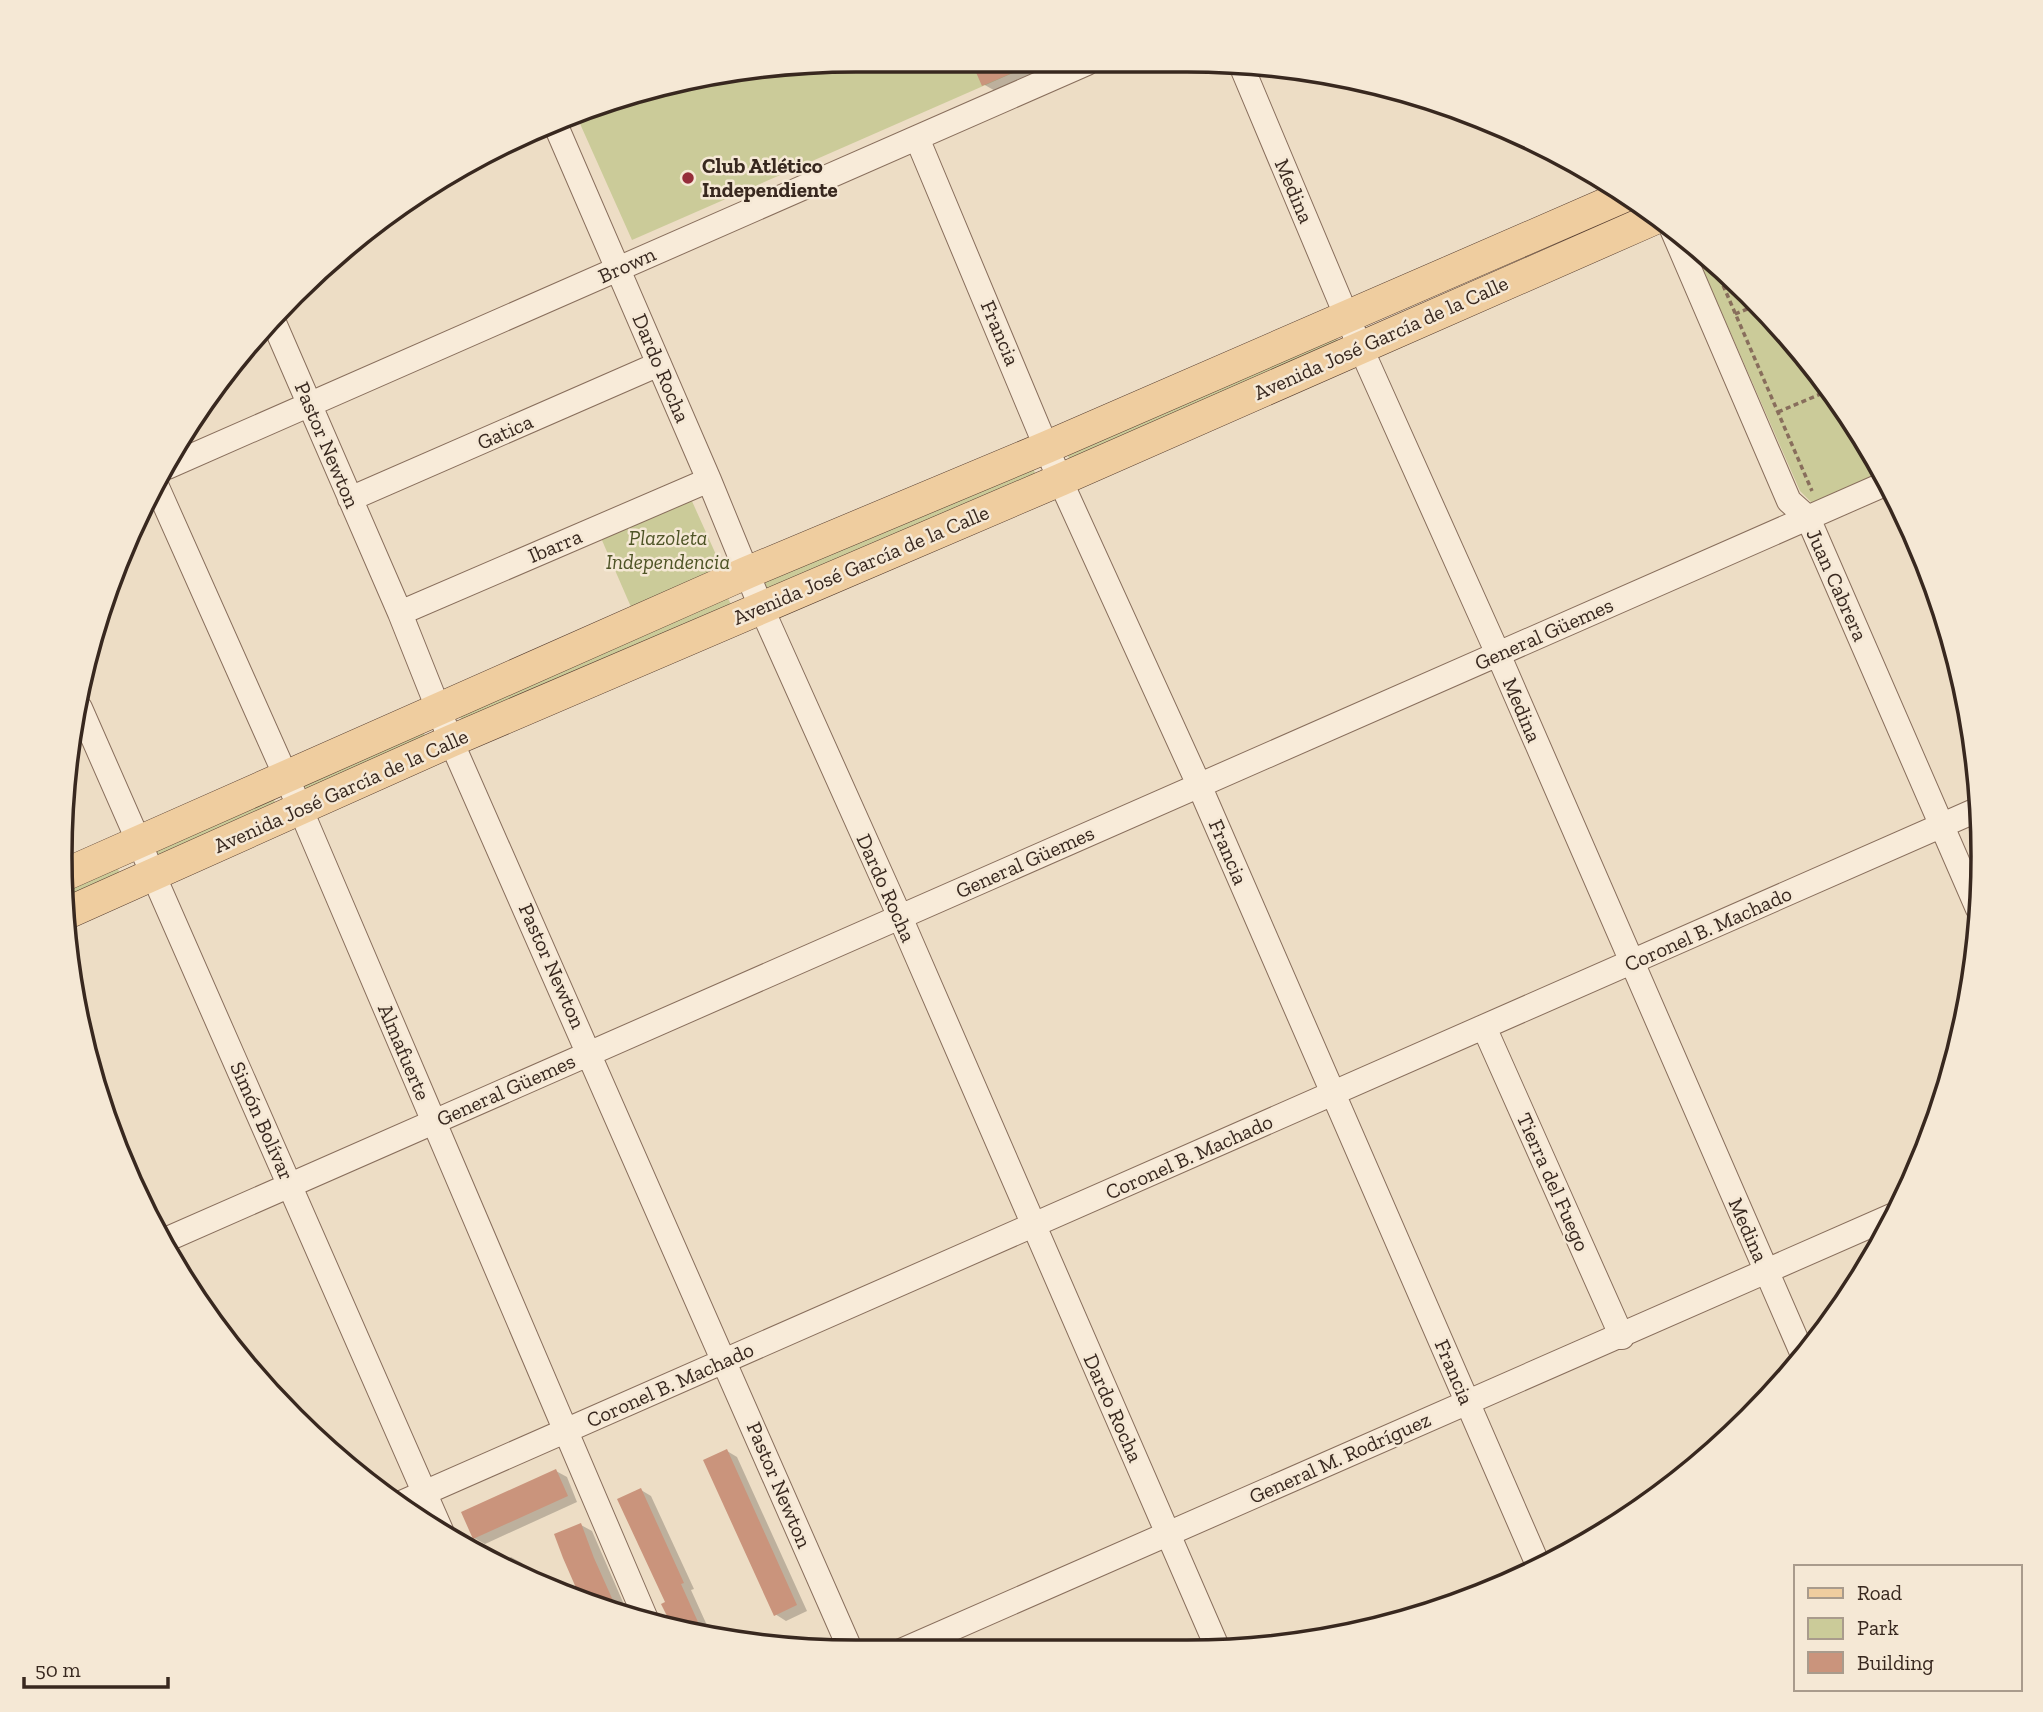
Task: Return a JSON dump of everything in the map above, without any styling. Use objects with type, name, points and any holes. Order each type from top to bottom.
[{"type":"main road","name":"Avenida José García de la Calle","points":[[72,871],[746,573],[1616,200]]},
{"type":"main road","name":"Avenida José García de la Calle","points":[[73,910],[451,741],[1060,480],[1647,222]]},
{"type":"street","name":"Brown","points":[[178,462],[1067,72]]},
{"type":"street","name":"Medina","points":[[1245,74],[1346,315],[1498,654],[1798,1346]]},
{"type":"street","name":"Dardo Rocha","points":[[557,131],[709,480],[746,573],[900,917],[1214,1639]]},
{"type":"street","name":"Francia","points":[[918,138],[1060,480],[1199,785],[1535,1558]]},
{"type":"street","name":"Juan Cabrera","points":[[1679,246],[1790,505],[1815,515],[1970,891]]},
{"type":"street","name":"Pastor Newton","points":[[276,328],[400,613],[451,741],[591,1053],[846,1640]]},
{"type":"street","name":"Gatica","points":[[350,499],[659,364]]},
{"type":"street","name":"Ibarra","points":[[400,613],[709,480]]},
{"type":"street","name":"General Güemes","points":[[171,1237],[1878,487]]},
{"type":"street","name":"Almafuerte","points":[[161,495],[300,808],[643,1611]]},
{"type":"street","name":"Simón Bolívar","points":[[84,718],[151,876],[435,1517]]},
{"type":"street","name":"Coronel B. Machado","points":[[409,1500],[1970,813]]},
{"type":"street","name":"Tierra del Fuego","points":[[1484,1027],[1622,1337]]},
{"type":"street","name":"General M. Rodríguez","points":[[926,1640],[1467,1402],[1622,1337],[1880,1221]]},
{"type":"path","points":[[1722,282],[1778,412],[1815,515]]},
{"type":"path","points":[[1735,314],[1749,308]]},
{"type":"path","points":[[1778,412],[1820,394]]},
{"type":"green space","name":"Club Atlético Independiente","points":[[1015,72],[632,240],[579,122],[653,98],[754,78],[805,73]]},
{"type":"green space","points":[[1700,263],[1742,301],[1777,339],[1839,420],[1874,478],[1812,503],[1800,491]]},
{"type":"green space","points":[[1333,330],[1341,347],[1073,466],[1065,450]]},
{"type":"green space","points":[[1031,463],[1038,480],[768,595],[761,579]]},
{"type":"green space","name":"Plazoleta Independencia","points":[[691,499],[722,568],[631,607],[601,538]]},
{"type":"green space","points":[[726,594],[734,611],[464,726],[457,710]]},
{"type":"green space","points":[[421,727],[429,744],[309,796],[302,780]]},
{"type":"green space","points":[[271,793],[278,809],[159,862],[152,846]]},
{"type":"green space","points":[[115,862],[122,878],[73,900],[72,880]]},
{"type":"building","points":[[976,72],[1015,72],[982,86]]},
{"type":"building","points":[[727,1449],[797,1605],[774,1616],[703,1460]]},
{"type":"building","points":[[556,1469],[568,1496],[473,1539],[461,1512]]},
{"type":"building","points":[[641,1488],[684,1583],[681,1584],[699,1624],[668,1617],[661,1604],[665,1602],[617,1499]]},
{"type":"building","points":[[581,1523],[614,1602],[576,1589],[554,1534]]},
{"type":"place","name":"Club Atlético Independiente","points":[[688,178]]}]
